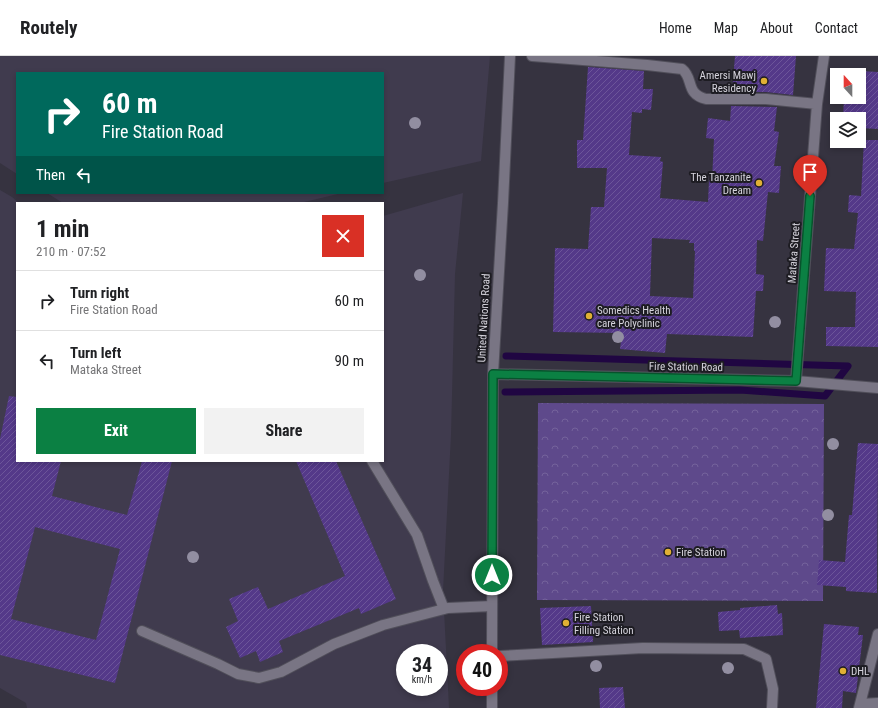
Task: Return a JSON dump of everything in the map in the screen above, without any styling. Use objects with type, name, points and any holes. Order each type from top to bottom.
[{"type":"street","name":"United Nations Road","points":[[492,644],[493,374],[510,56]]},
{"type":"street","points":[[532,56],[682,69],[685,71],[692,92],[699,97],[706,99],[766,99],[817,104]]},
{"type":"street","name":"Mataka Street","points":[[796,381],[817,104],[824,56]]},
{"type":"street","name":"Fire Station Road","points":[[493,374],[796,381],[878,388]]},
{"type":"street","points":[[373,462],[417,535],[444,609]]},
{"type":"street","points":[[142,631],[238,674],[259,678],[281,672],[334,644],[382,625],[444,609],[492,606]]},
{"type":"street","points":[[878,634],[860,706],[878,703]]},
{"type":"street","points":[[508,656],[643,648],[744,649],[766,660],[772,689],[772,708]]},
{"type":"street","points":[[492,696],[492,708]]},
{"type":"shaded area","points":[[0,56],[490,56],[481,161],[384,183],[384,72],[16,72],[16,173],[0,163]]},
{"type":"shaded area","points":[[0,190],[18,202],[16,202],[16,462],[384,462],[384,216],[463,193],[455,274],[451,435],[443,591],[446,644],[396,644],[396,696],[448,696],[448,688],[449,708],[27,708],[26,703],[0,688]]},
{"type":"shaded area","points":[[49,194],[338,194],[304,202],[61,202]]},
{"type":"green space","points":[[538,403],[824,404],[823,601],[537,600]]},
{"type":"building","name":"Amersi Mawj Residency","points":[[735,56],[796,56],[793,95],[766,92],[732,92]]},
{"type":"building","points":[[588,67],[644,71],[643,89],[653,89],[651,110],[642,109],[642,113],[632,112],[629,155],[661,157],[660,161],[663,162],[660,198],[708,202],[709,180],[712,180],[714,139],[706,138],[708,118],[730,121],[731,106],[777,107],[774,131],[779,132],[774,166],[781,166],[779,193],[768,192],[763,241],[757,240],[756,274],[764,275],[763,291],[756,291],[753,337],[667,334],[665,353],[620,349],[622,333],[553,332],[555,248],[588,249],[591,207],[604,207],[607,168],[577,168],[577,140],[583,140]],"holes":[[[652,238],[690,240],[689,243],[694,243],[695,251],[693,298],[650,296]]]},
{"type":"building","points":[[866,71],[878,72],[878,129],[866,128],[866,112],[843,112],[844,104],[866,104]]},
{"type":"building","points":[[866,140],[878,140],[878,347],[826,346],[826,327],[855,327],[856,292],[824,291],[826,248],[854,249],[858,213],[848,212],[849,195],[861,196],[864,148],[866,148]]},
{"type":"building","points":[[9,396],[16,397],[16,462],[61,462],[52,496],[127,515],[142,462],[172,462],[115,683],[0,655],[0,439]],"holes":[[[35,527],[120,549],[96,640],[11,619]]]},
{"type":"building","points":[[858,443],[878,444],[877,593],[846,591],[846,587],[817,585],[819,560],[845,562],[849,515],[852,515]]},
{"type":"building","points":[[296,462],[336,462],[396,599],[361,614],[359,608],[279,641],[283,652],[260,662],[256,651],[240,658],[226,627],[238,621],[229,599],[258,587],[268,609],[345,576]]},
{"type":"building","points":[[777,605],[778,614],[782,613],[783,635],[740,638],[739,630],[719,631],[718,612],[740,610],[740,608]]},
{"type":"building","points":[[591,606],[593,642],[542,645],[540,608]]},
{"type":"building","points":[[824,624],[859,627],[858,635],[863,635],[856,693],[843,691],[842,708],[816,708]]},
{"type":"building","points":[[623,687],[625,708],[600,708],[599,688]]},
{"type":"waterway","points":[[505,392],[740,390],[825,396],[848,366],[506,356]]},
{"type":"place","name":"Amersi Mawj Residency","points":[[764,81]]},
{"type":"place","name":"The Tanzanite Dream","points":[[759,183]]},
{"type":"place","name":"Somedics Health care Polyclinic","points":[[589,316]]},
{"type":"place","name":"Fire Station","points":[[668,552]]},
{"type":"place","name":"Fire Station Filling Station","points":[[566,623]]},
{"type":"place","name":"DHL","points":[[843,671]]},
{"type":"route","points":[[492,575],[493,374],[796,381],[810,196]]}]
